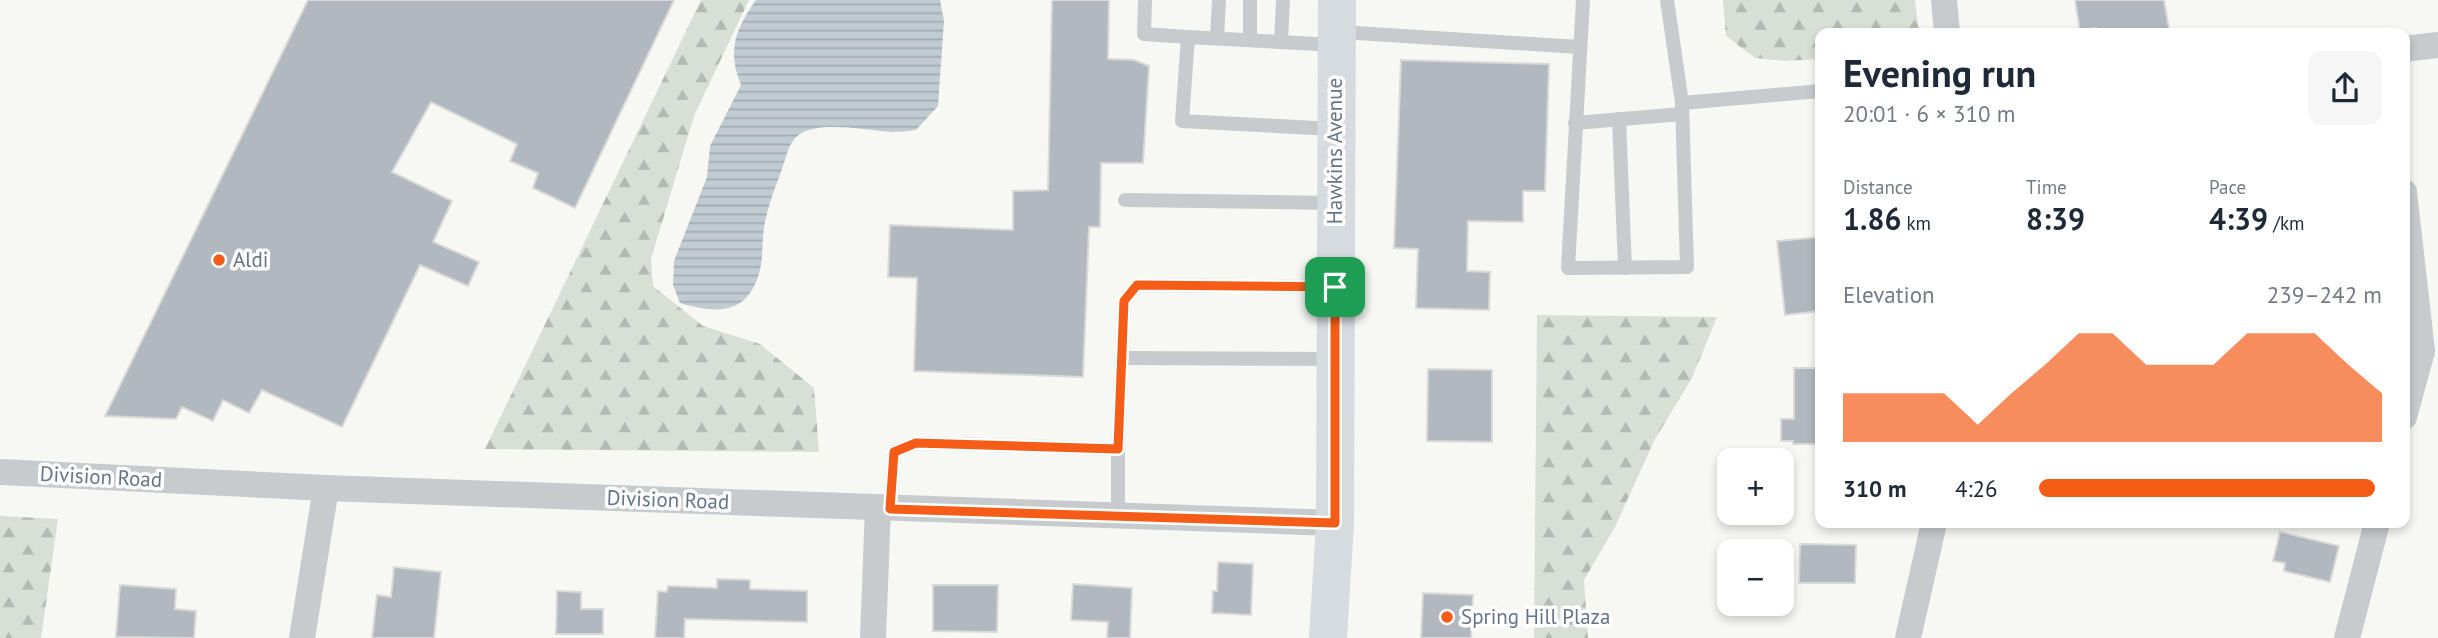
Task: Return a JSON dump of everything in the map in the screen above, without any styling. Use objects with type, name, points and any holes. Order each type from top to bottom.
[{"type":"street","points":[[1944,0],[1947,28]]},
{"type":"street","name":"Hawkins Avenue","points":[[1328,638],[1335,523],[1336,25]]},
{"type":"street","points":[[2410,48],[2438,45]]},
{"type":"street","points":[[2410,248],[2421,351],[2410,394]]},
{"type":"street","name":"Division Road","points":[[0,472],[326,488],[1335,523]]},
{"type":"street","points":[[302,638],[326,488]]},
{"type":"street","points":[[873,638],[884,509]]},
{"type":"street","points":[[1908,638],[1933,528]]},
{"type":"street","points":[[2347,638],[2376,528]]},
{"type":"lane","points":[[1145,0],[1144,34],[1281,42],[1336,25],[1579,47]]},
{"type":"lane","points":[[1217,38],[1219,0]]},
{"type":"lane","points":[[1250,0],[1250,40]]},
{"type":"lane","points":[[1281,42],[1283,0]]},
{"type":"lane","points":[[1583,0],[1568,268],[1687,267],[1682,109],[1667,0]]},
{"type":"lane","points":[[1188,37],[1182,121],[1335,129]]},
{"type":"lane","points":[[1575,122],[1619,119],[1815,92]]},
{"type":"lane","points":[[1619,119],[1625,268]]},
{"type":"lane","points":[[1125,200],[1335,203]]},
{"type":"lane","points":[[1118,516],[1124,301],[1137,285],[1335,287]]},
{"type":"lane","points":[[1122,358],[1335,359]]},
{"type":"lane","points":[[884,509],[894,452],[916,443],[1118,449]]},
{"type":"green space","points":[[701,0],[749,0],[694,116],[651,259],[653,286],[703,326],[760,344],[814,388],[819,452],[485,449]]},
{"type":"green space","points":[[1723,0],[1915,0],[1918,28],[1815,28],[1815,59],[1785,61],[1755,58],[1726,36]]},
{"type":"green space","points":[[1537,315],[1717,317],[1691,380],[1655,439],[1615,527],[1584,580],[1588,638],[1534,638]]},
{"type":"green space","points":[[0,516],[58,519],[41,638],[0,638]]},
{"type":"shaded area","points":[[756,0],[940,0],[944,21],[938,106],[916,130],[890,132],[831,127],[809,130],[796,137],[789,148],[769,204],[761,265],[750,293],[742,302],[732,307],[695,307],[680,303],[673,285],[674,261],[707,177],[710,146],[741,85],[734,61],[735,41]]},
{"type":"building","points":[[308,0],[674,0],[575,208],[533,188],[538,173],[510,161],[517,144],[431,102],[392,172],[452,201],[433,242],[479,262],[468,286],[420,265],[342,427],[262,390],[249,413],[223,400],[213,421],[182,407],[176,419],[105,416]]},
{"type":"building","points":[[1052,0],[1109,0],[1108,59],[1134,60],[1149,66],[1143,163],[1101,163],[1100,227],[1089,227],[1083,377],[914,371],[917,278],[888,277],[890,225],[1013,230],[1013,191],[1048,190]]},
{"type":"building","points":[[2075,0],[2164,0],[2169,28],[2096,28],[2080,28]]},
{"type":"building","points":[[1401,60],[1549,64],[1545,191],[1523,191],[1523,222],[1468,221],[1467,271],[1490,272],[1489,310],[1416,308],[1418,249],[1394,248]]},
{"type":"building","points":[[1815,237],[1815,312],[1785,315],[1777,241]]},
{"type":"building","points":[[1794,368],[1815,368],[1815,444],[1781,441],[1781,419],[1794,419]]},
{"type":"building","points":[[1428,369],[1492,370],[1492,442],[1427,441]]},
{"type":"building","points":[[2280,532],[2339,546],[2330,582],[2284,571],[2285,563],[2273,561]]},
{"type":"building","points":[[1800,544],[1856,545],[1855,583],[1799,583]]},
{"type":"building","points":[[1218,562],[1253,564],[1251,615],[1212,613],[1213,591],[1217,591]]},
{"type":"building","points":[[394,567],[441,572],[434,638],[372,638],[377,595],[391,597]]},
{"type":"building","points":[[717,579],[750,580],[750,589],[807,591],[807,622],[685,619],[684,638],[655,638],[658,591],[667,592],[668,586],[717,588]]},
{"type":"building","points":[[1073,584],[1132,588],[1130,638],[1107,638],[1108,622],[1071,620]]},
{"type":"building","points":[[120,585],[176,589],[175,609],[196,611],[194,638],[116,637]]},
{"type":"building","points":[[933,585],[998,585],[997,632],[933,631]]},
{"type":"building","points":[[557,591],[581,592],[581,609],[603,609],[603,634],[556,634]]},
{"type":"building","name":"Spring Hill Plaza","points":[[1423,593],[1473,595],[1471,638],[1421,638]]},
{"type":"place","name":"Aldi","points":[[219,260]]},
{"type":"place","name":"Spring Hill Plaza","points":[[1447,617]]},
{"type":"route","points":[[1137,285],[1335,287],[1335,523],[890,509],[894,452],[916,443],[1118,449],[1124,301],[1137,285]]}]
